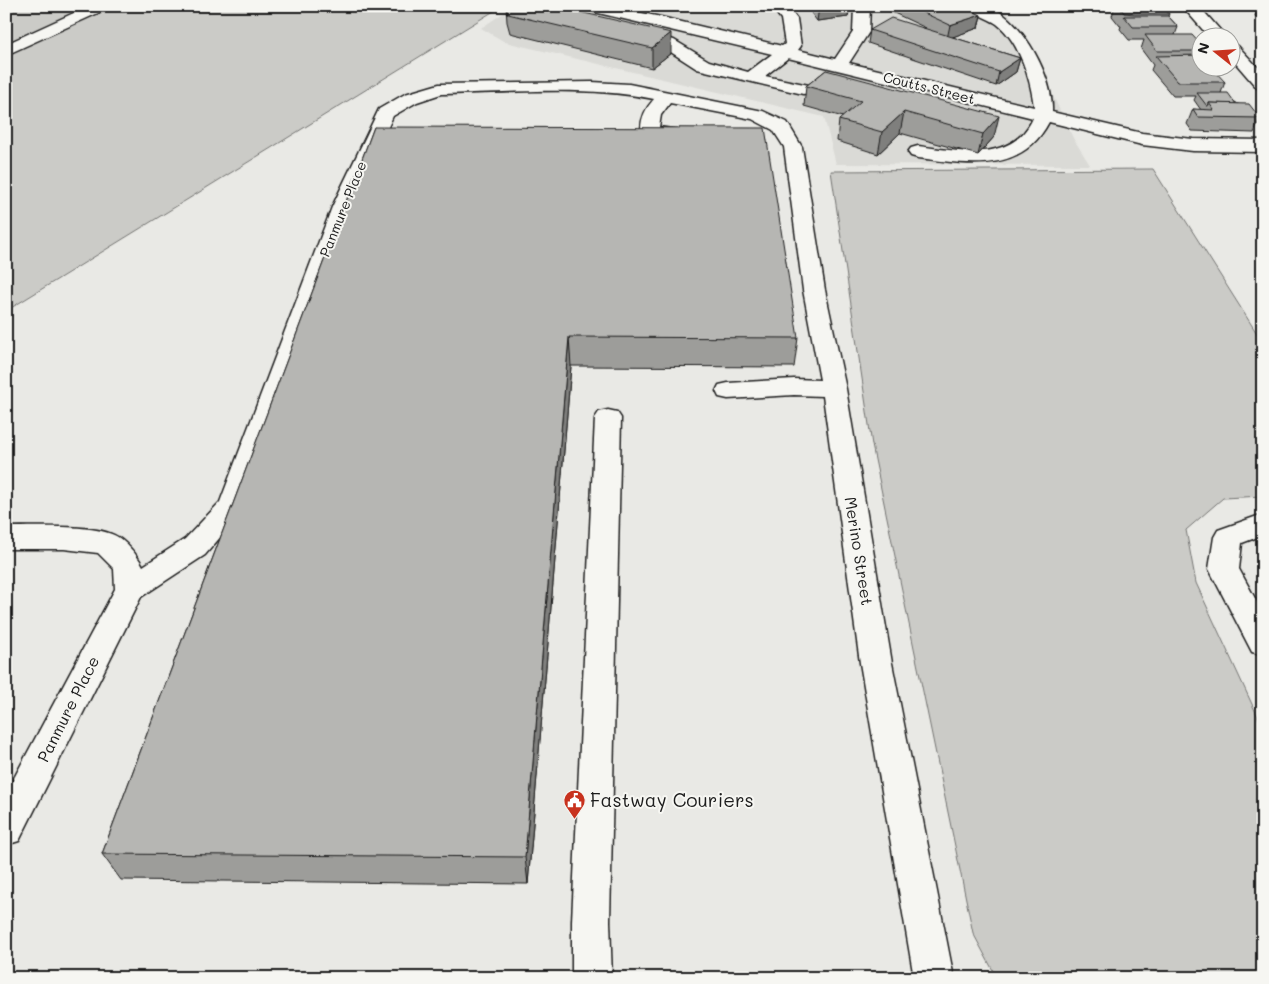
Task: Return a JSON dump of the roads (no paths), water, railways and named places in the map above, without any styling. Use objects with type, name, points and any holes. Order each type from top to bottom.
[{"type":"street","points":[[6,50],[102,6]]},
{"type":"street","points":[[751,78],[789,49],[789,19],[779,6]]},
{"type":"street","points":[[838,66],[858,41],[866,20],[862,6]]},
{"type":"street","points":[[918,152],[973,157],[1010,152],[1025,143],[1043,116],[1042,95],[1013,31],[995,15],[975,6]]},
{"type":"street","points":[[1190,6],[1211,28]]},
{"type":"street","points":[[600,8],[592,18],[614,30],[668,43],[703,65],[803,89]]},
{"type":"street","name":"Coutts Street","points":[[600,8],[789,49],[838,66],[1142,139],[1193,145],[1263,146]]},
{"type":"street","points":[[636,36],[661,22]]},
{"type":"street","points":[[1013,59],[1030,65]]},
{"type":"street","points":[[1242,61],[1263,84]]},
{"type":"street","name":"Panmure Place","points":[[6,830],[130,589],[195,547],[232,507],[342,207],[385,113],[411,98],[439,89],[460,87],[592,87],[629,89],[667,96],[757,115],[780,126]]},
{"type":"street","points":[[667,96],[656,108],[649,120],[650,129],[664,135],[706,137]]},
{"type":"street","name":"Merino Street","points":[[780,126],[793,147],[814,290],[834,389],[876,663],[934,978]]},
{"type":"street","points":[[728,391],[794,387],[834,389]]},
{"type":"street","points":[[592,978],[591,892],[608,418]]},
{"type":"street","points":[[1263,524],[1228,537],[1224,569],[1263,644]]},
{"type":"street","points":[[6,538],[64,538],[106,543],[128,565],[130,589]]},
{"type":"place","name":"Fastway Couriers","points":[[574,819]]}]
